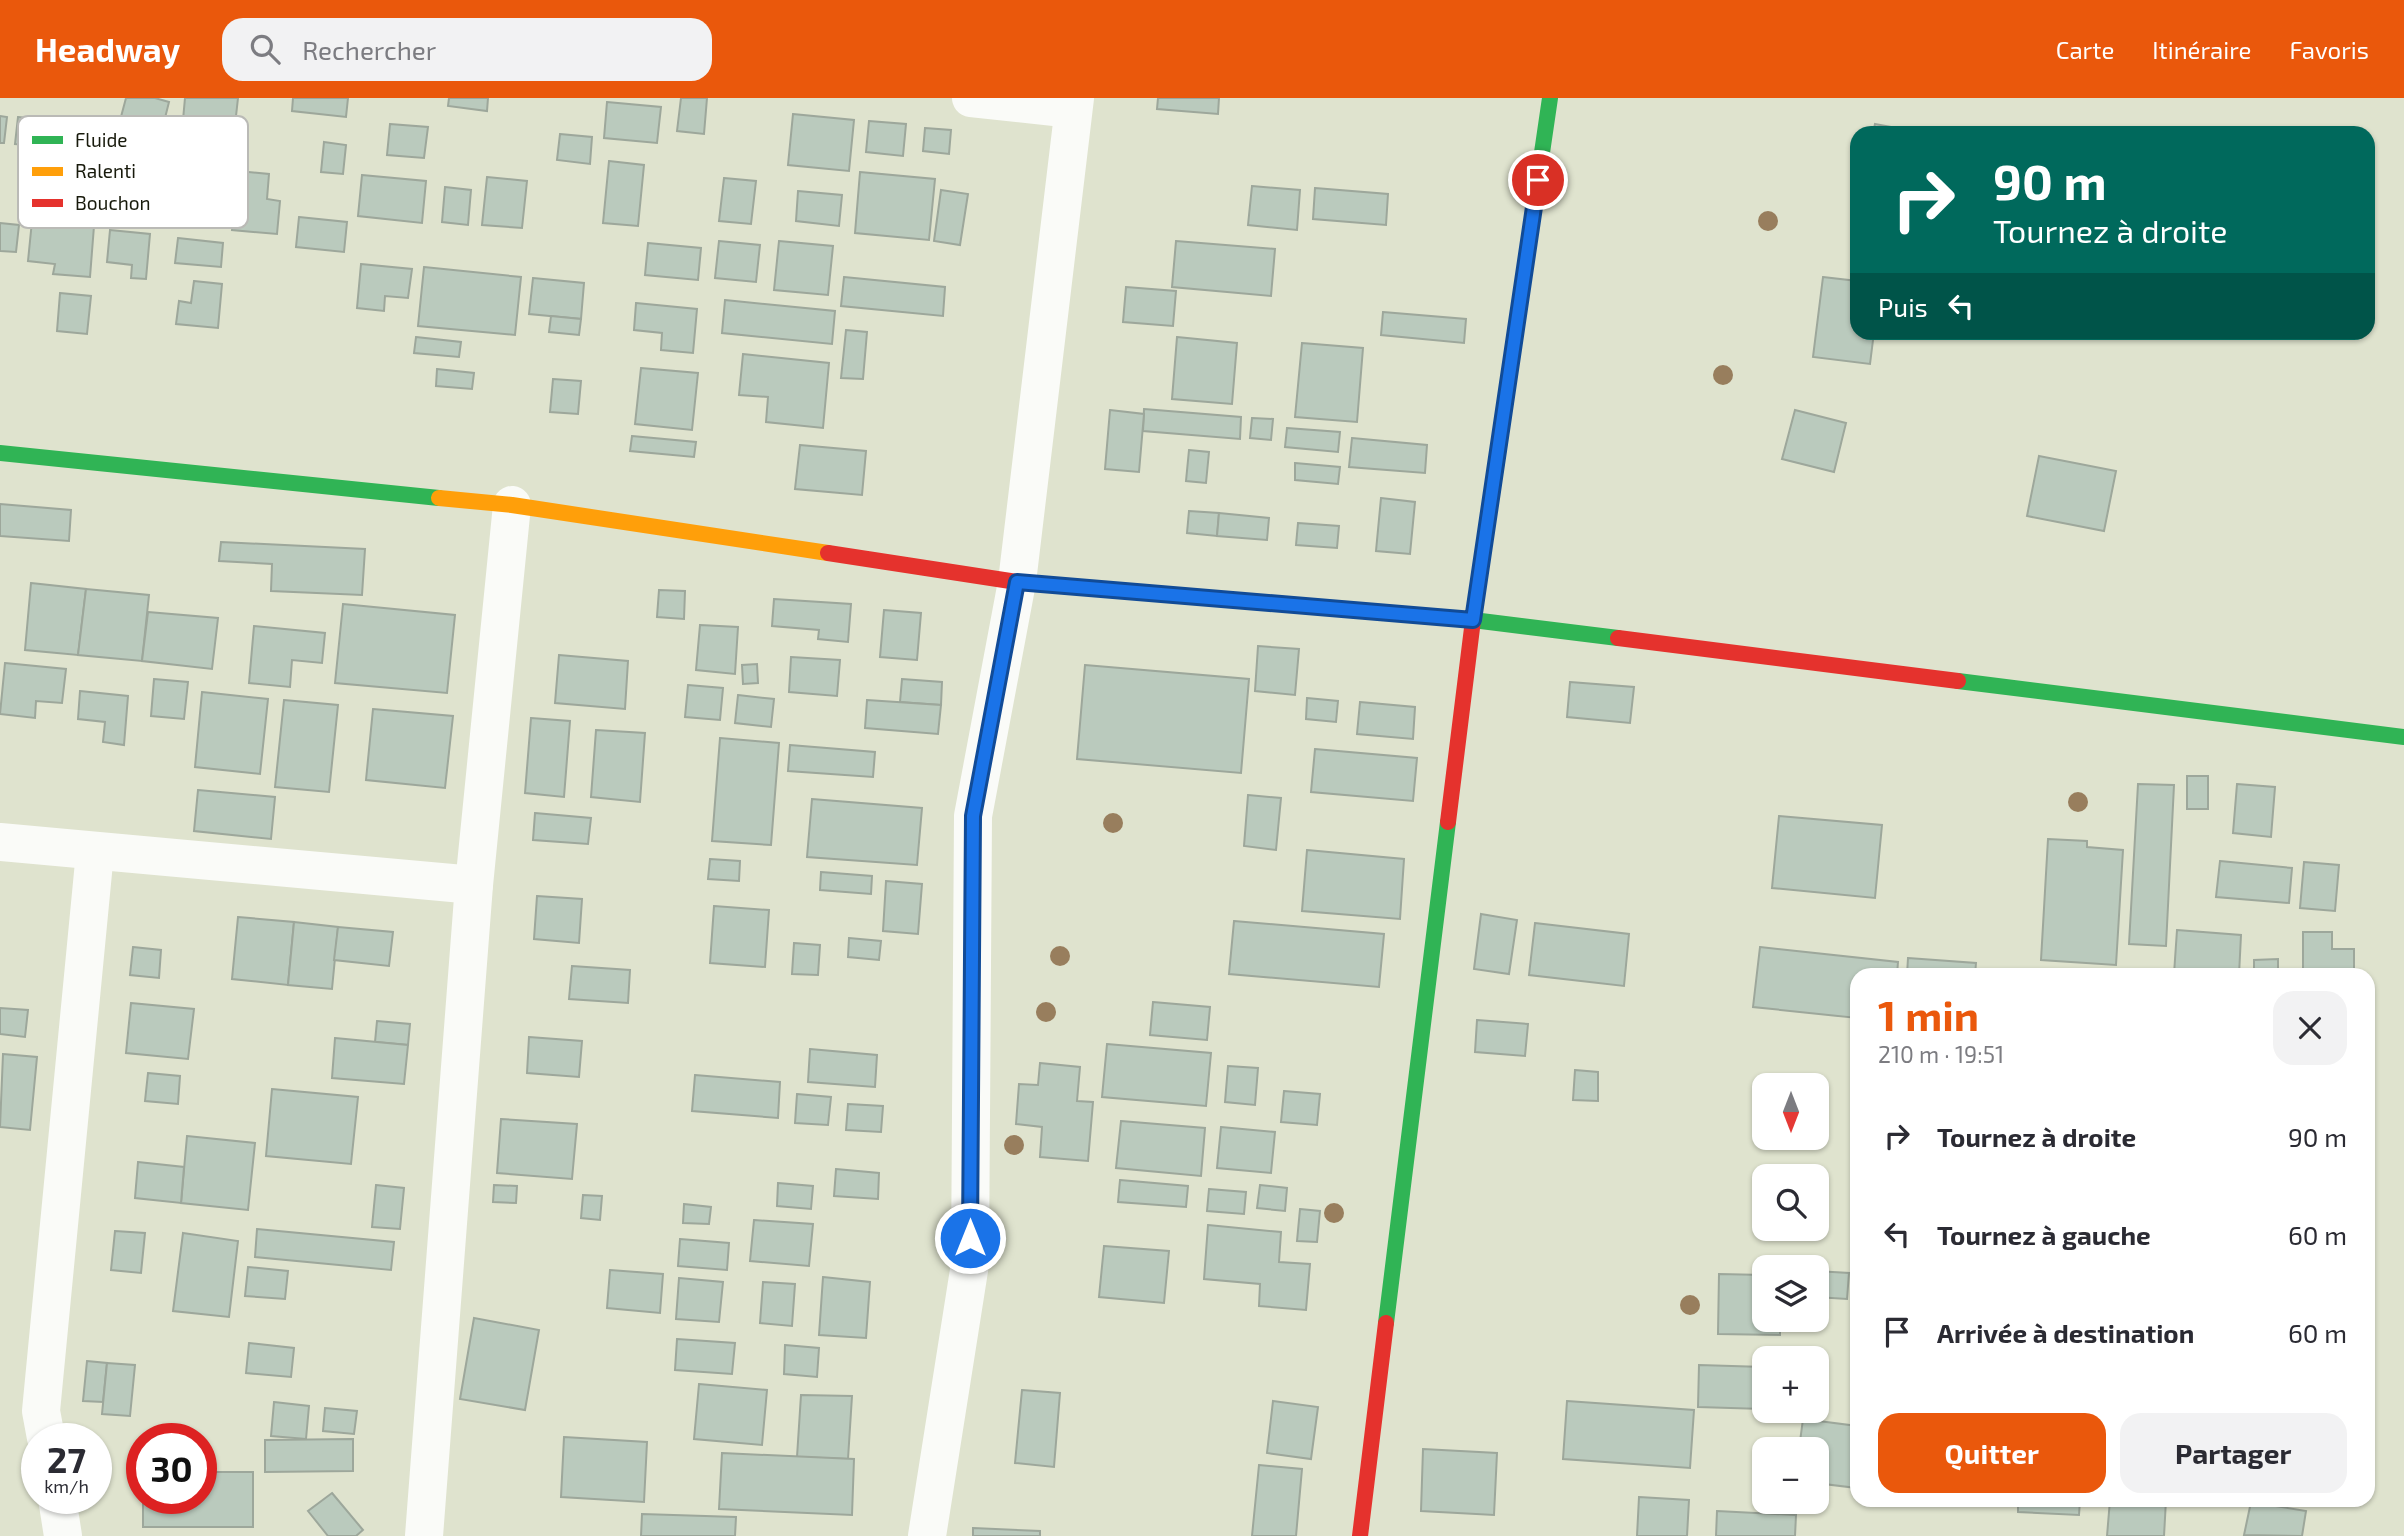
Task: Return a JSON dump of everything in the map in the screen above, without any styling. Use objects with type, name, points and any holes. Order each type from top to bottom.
[{"type":"street","points":[[927,1536],[970,1264],[973,816],[1017,582],[1074,103],[971,98]]},
{"type":"street","points":[[1360,1536],[1473,620],[1550,98]]},
{"type":"street","points":[[0,453],[512,505],[1017,582],[1473,620],[2404,737]]},
{"type":"street","points":[[424,1536],[474,885],[512,505]]},
{"type":"street","points":[[0,842],[474,885]]},
{"type":"street","points":[[43,1423],[41,1411],[95,852]]},
{"type":"street","points":[[60,1514],[63,1536]]},
{"type":"building","points":[[126,98],[155,98],[169,102],[166,116],[121,116]]},
{"type":"building","points":[[185,98],[238,98],[236,116],[183,116]]},
{"type":"building","points":[[293,98],[348,98],[346,117],[292,111]]},
{"type":"building","points":[[449,98],[488,98],[487,111],[448,106]]},
{"type":"building","points":[[681,98],[707,98],[704,134],[677,131]]},
{"type":"building","points":[[1158,98],[1219,98],[1218,114],[1157,109]]},
{"type":"building","points":[[607,102],[661,107],[657,143],[604,138]]},
{"type":"building","points":[[793,114],[854,120],[849,171],[788,165]]},
{"type":"building","points":[[0,116],[7,117],[4,143],[0,143]]},
{"type":"building","points":[[18,117],[18,144],[15,144]]},
{"type":"building","points":[[869,121],[906,124],[903,156],[866,152]]},
{"type":"building","points":[[390,124],[428,127],[424,158],[387,155]]},
{"type":"building","points":[[925,128],[951,130],[949,154],[923,151]]},
{"type":"building","points":[[560,134],[592,137],[590,164],[557,160]]},
{"type":"building","points":[[324,142],[346,145],[343,174],[321,172]]},
{"type":"building","points":[[609,161],[644,165],[638,226],[603,223]]},
{"type":"building","points":[[248,172],[269,174],[267,199],[280,201],[277,234],[232,230],[248,228]]},
{"type":"building","points":[[860,172],[935,179],[929,240],[855,233]]},
{"type":"building","points":[[362,175],[426,181],[422,223],[358,216]]},
{"type":"building","points":[[487,177],[527,181],[522,228],[482,225]]},
{"type":"building","points":[[724,178],[756,181],[751,224],[719,221]]},
{"type":"building","points":[[1252,186],[1300,190],[1297,230],[1248,225]]},
{"type":"building","points":[[445,187],[471,190],[468,225],[442,222]]},
{"type":"building","points":[[1315,188],[1388,194],[1386,225],[1313,219]]},
{"type":"building","points":[[941,190],[968,194],[960,245],[934,241]]},
{"type":"building","points":[[798,191],[842,195],[839,226],[796,221]]},
{"type":"building","points":[[299,217],[347,222],[344,252],[296,247]]},
{"type":"building","points":[[0,223],[18,225],[16,252],[0,251]]},
{"type":"building","points":[[31,228],[94,228],[90,277],[53,274],[55,264],[28,261]]},
{"type":"building","points":[[110,230],[150,234],[146,279],[131,278],[132,265],[107,262]]},
{"type":"building","points":[[178,238],[223,243],[221,267],[175,263]]},
{"type":"building","points":[[719,241],[760,245],[756,282],[715,278]]},
{"type":"building","points":[[779,241],[833,246],[828,295],[774,290]]},
{"type":"building","points":[[1176,241],[1275,249],[1271,296],[1172,287]]},
{"type":"building","points":[[648,243],[701,248],[698,280],[645,275]]},
{"type":"building","points":[[361,264],[412,269],[408,298],[385,296],[384,311],[357,308]]},
{"type":"building","points":[[424,267],[521,277],[515,335],[418,326]]},
{"type":"building","points":[[844,277],[945,287],[943,316],[841,306]]},
{"type":"building","points":[[1823,277],[1850,280],[1850,340],[1873,340],[1870,364],[1813,357]]},
{"type":"building","points":[[533,278],[584,283],[581,319],[529,314]]},
{"type":"building","points":[[194,281],[222,284],[218,328],[176,324],[179,301],[191,303]]},
{"type":"building","points":[[1126,287],[1176,291],[1173,326],[1123,322]]},
{"type":"building","points":[[60,293],[91,296],[87,334],[57,331]]},
{"type":"building","points":[[725,300],[835,311],[832,344],[722,333]]},
{"type":"building","points":[[636,303],[697,309],[693,353],[661,350],[662,333],[634,330]]},
{"type":"building","points":[[1383,312],[1466,319],[1464,343],[1381,335]]},
{"type":"building","points":[[551,316],[581,319],[579,335],[549,332]]},
{"type":"building","points":[[846,330],[867,332],[863,379],[841,378]]},
{"type":"building","points":[[416,337],[461,342],[459,357],[414,353]]},
{"type":"building","points":[[1177,337],[1237,343],[1232,404],[1172,399]]},
{"type":"building","points":[[1302,343],[1363,348],[1357,422],[1295,417]]},
{"type":"building","points":[[743,354],[829,363],[823,428],[766,422],[768,397],[739,395]]},
{"type":"building","points":[[641,368],[698,373],[692,430],[635,424]]},
{"type":"building","points":[[437,369],[474,373],[472,389],[436,386]]},
{"type":"building","points":[[553,379],[581,381],[578,414],[550,412]]},
{"type":"building","points":[[1144,409],[1241,417],[1240,439],[1143,431]]},
{"type":"building","points":[[1110,410],[1144,414],[1139,472],[1105,469]]},
{"type":"building","points":[[1795,410],[1846,423],[1834,472],[1782,459]]},
{"type":"building","points":[[1252,418],[1273,419],[1271,440],[1250,438]]},
{"type":"building","points":[[1287,428],[1340,432],[1338,452],[1285,447]]},
{"type":"building","points":[[632,436],[696,442],[694,457],[630,451]]},
{"type":"building","points":[[1352,438],[1427,445],[1425,473],[1349,467]]},
{"type":"building","points":[[800,445],[866,451],[862,495],[795,489]]},
{"type":"building","points":[[1189,450],[1209,452],[1206,483],[1186,481]]},
{"type":"building","points":[[2039,456],[2116,471],[2104,531],[2027,516]]},
{"type":"building","points":[[1295,463],[1340,467],[1338,484],[1295,480]]},
{"type":"building","points":[[1381,498],[1415,502],[1410,554],[1376,551]]},
{"type":"building","points":[[0,504],[71,510],[69,541],[0,536]]},
{"type":"building","points":[[1189,511],[1219,513],[1217,536],[1187,533]]},
{"type":"building","points":[[1219,513],[1269,518],[1267,540],[1217,536]]},
{"type":"building","points":[[1298,523],[1339,526],[1337,548],[1296,545]]},
{"type":"building","points":[[221,542],[365,549],[362,595],[271,591],[272,564],[219,561]]},
{"type":"building","points":[[31,583],[86,589],[78,655],[25,650]]},
{"type":"building","points":[[86,589],[149,595],[142,661],[78,655]]},
{"type":"building","points":[[659,590],[685,591],[684,619],[657,617]]},
{"type":"building","points":[[774,599],[851,604],[848,642],[818,639],[819,630],[772,626]]},
{"type":"building","points":[[343,604],[455,615],[447,693],[335,683]]},
{"type":"building","points":[[884,610],[921,613],[917,660],[880,657]]},
{"type":"building","points":[[148,612],[218,618],[212,669],[142,661]]},
{"type":"building","points":[[700,625],[738,627],[735,674],[696,670]]},
{"type":"building","points":[[254,626],[325,633],[322,663],[292,660],[290,687],[249,683]]},
{"type":"building","points":[[1258,646],[1299,649],[1295,695],[1255,691]]},
{"type":"building","points":[[559,655],[628,661],[625,709],[555,703]]},
{"type":"building","points":[[791,657],[840,660],[837,696],[789,692]]},
{"type":"building","points":[[5,663],[66,669],[62,703],[36,701],[35,718],[0,714]]},
{"type":"building","points":[[757,664],[758,683],[743,684],[742,665]]},
{"type":"building","points":[[1085,665],[1249,679],[1241,773],[1077,759]]},
{"type":"building","points":[[154,679],[188,682],[184,719],[151,716]]},
{"type":"building","points":[[902,679],[942,682],[941,705],[900,702]]},
{"type":"building","points":[[1570,682],[1634,687],[1630,723],[1567,717]]},
{"type":"building","points":[[688,685],[723,688],[720,720],[685,717]]},
{"type":"building","points":[[80,691],[128,696],[124,745],[103,742],[105,722],[78,719]]},
{"type":"building","points":[[202,692],[268,699],[260,774],[195,767]]},
{"type":"building","points":[[738,695],[774,699],[771,727],[735,723]]},
{"type":"building","points":[[1307,698],[1338,701],[1336,722],[1306,719]]},
{"type":"building","points":[[284,700],[338,705],[329,792],[275,787]]},
{"type":"building","points":[[867,700],[941,705],[938,734],[865,728]]},
{"type":"building","points":[[1360,702],[1415,707],[1413,739],[1357,734]]},
{"type":"building","points":[[373,709],[453,716],[445,788],[366,780]]},
{"type":"building","points":[[531,718],[570,721],[564,797],[525,793]]},
{"type":"building","points":[[596,730],[645,733],[640,802],[591,797]]},
{"type":"building","points":[[720,738],[779,743],[771,845],[712,841]]},
{"type":"building","points":[[790,745],[875,752],[873,777],[788,771]]},
{"type":"building","points":[[1315,749],[1417,758],[1413,801],[1311,792]]},
{"type":"building","points":[[2187,776],[2208,776],[2208,809],[2187,809]]},
{"type":"building","points":[[2138,784],[2174,785],[2166,946],[2129,944]]},
{"type":"building","points":[[2237,784],[2275,787],[2271,837],[2233,833]]},
{"type":"building","points":[[198,790],[275,797],[271,839],[194,831]]},
{"type":"building","points":[[1248,795],[1281,798],[1276,850],[1244,846]]},
{"type":"building","points":[[812,799],[922,808],[917,865],[807,857]]},
{"type":"building","points":[[535,813],[591,818],[588,844],[533,840]]},
{"type":"building","points":[[1779,816],[1882,825],[1875,898],[1772,888]]},
{"type":"building","points":[[2048,839],[2087,841],[2087,847],[2123,850],[2116,965],[2041,960]]},
{"type":"building","points":[[1307,850],[1404,859],[1400,919],[1302,911]]},
{"type":"building","points":[[710,859],[740,861],[739,881],[708,879]]},
{"type":"building","points":[[2220,861],[2292,868],[2289,903],[2216,897]]},
{"type":"building","points":[[2304,862],[2339,865],[2335,911],[2300,908]]},
{"type":"building","points":[[821,872],[872,876],[871,894],[820,890]]},
{"type":"building","points":[[886,881],[922,884],[918,934],[883,931]]},
{"type":"building","points":[[537,896],[582,899],[579,943],[534,939]]},
{"type":"building","points":[[714,906],[769,910],[765,967],[710,963]]},
{"type":"building","points":[[1481,914],[1517,920],[1509,974],[1474,969]]},
{"type":"building","points":[[238,917],[294,922],[288,985],[232,979]]},
{"type":"building","points":[[1234,921],[1384,934],[1379,987],[1229,974]]},
{"type":"building","points":[[294,922],[338,927],[332,989],[288,985]]},
{"type":"building","points":[[1535,923],[1629,934],[1624,986],[1529,975]]},
{"type":"building","points":[[338,927],[393,932],[389,966],[334,960]]},
{"type":"building","points":[[2177,930],[2241,935],[2239,968],[2174,968]]},
{"type":"building","points":[[2303,932],[2332,932],[2332,949],[2354,949],[2354,968],[2303,968]]},
{"type":"building","points":[[849,938],[881,941],[879,960],[848,957]]},
{"type":"building","points":[[794,943],[820,945],[818,975],[792,974]]},
{"type":"building","points":[[133,947],[161,950],[159,978],[130,975]]},
{"type":"building","points":[[1760,947],[1898,962],[1898,968],[1850,968],[1850,1017],[1753,1007]]},
{"type":"building","points":[[1908,958],[1976,963],[1976,968],[1907,968]]},
{"type":"building","points":[[2278,959],[2278,968],[2254,968],[2254,960]]},
{"type":"building","points":[[572,966],[630,970],[628,1003],[569,999]]},
{"type":"building","points":[[1153,1002],[1210,1007],[1207,1040],[1150,1035]]},
{"type":"building","points":[[131,1003],[194,1009],[188,1059],[126,1053]]},
{"type":"building","points":[[0,1008],[28,1010],[25,1037],[0,1034]]},
{"type":"building","points":[[1477,1020],[1528,1024],[1525,1056],[1475,1052]]},
{"type":"building","points":[[377,1021],[410,1024],[408,1045],[375,1042]]},
{"type":"building","points":[[529,1037],[582,1041],[579,1077],[527,1073]]},
{"type":"building","points":[[335,1038],[408,1045],[404,1084],[332,1078]]},
{"type":"building","points":[[1107,1044],[1211,1053],[1206,1106],[1102,1097]]},
{"type":"building","points":[[810,1049],[877,1055],[875,1087],[808,1082]]},
{"type":"building","points":[[3,1054],[37,1057],[30,1130],[0,1127]]},
{"type":"building","points":[[1040,1063],[1080,1067],[1077,1101],[1093,1102],[1088,1161],[1040,1157],[1042,1127],[1016,1124],[1019,1084],[1038,1085]]},
{"type":"building","points":[[1228,1066],[1258,1068],[1255,1105],[1225,1102]]},
{"type":"building","points":[[1575,1070],[1598,1072],[1598,1101],[1573,1100]]},
{"type":"building","points":[[148,1073],[180,1076],[178,1104],[145,1101]]},
{"type":"building","points":[[695,1075],[780,1082],[778,1118],[692,1111]]},
{"type":"building","points":[[272,1089],[358,1097],[351,1164],[266,1156]]},
{"type":"building","points":[[1284,1091],[1320,1094],[1317,1125],[1281,1122]]},
{"type":"building","points":[[797,1094],[831,1097],[828,1125],[795,1123]]},
{"type":"building","points":[[848,1104],[883,1106],[881,1132],[846,1130]]},
{"type":"building","points":[[501,1119],[577,1124],[572,1179],[497,1173]]},
{"type":"building","points":[[1121,1121],[1205,1128],[1201,1176],[1116,1168]]},
{"type":"building","points":[[1221,1127],[1275,1132],[1271,1173],[1217,1168]]},
{"type":"building","points":[[187,1136],[255,1143],[248,1210],[181,1203]]},
{"type":"building","points":[[138,1162],[184,1167],[181,1203],[135,1198]]},
{"type":"building","points":[[836,1169],[879,1173],[878,1199],[834,1196]]},
{"type":"building","points":[[1120,1180],[1188,1186],[1186,1207],[1118,1202]]},
{"type":"building","points":[[778,1183],[813,1186],[811,1209],[777,1206]]},
{"type":"building","points":[[376,1185],[404,1188],[400,1229],[372,1227]]},
{"type":"building","points":[[494,1185],[517,1186],[516,1203],[493,1202]]},
{"type":"building","points":[[1260,1185],[1287,1188],[1285,1211],[1257,1208]]},
{"type":"building","points":[[1209,1189],[1246,1192],[1244,1214],[1207,1211]]},
{"type":"building","points":[[583,1195],[602,1196],[600,1220],[581,1218]]},
{"type":"building","points":[[684,1204],[711,1207],[709,1224],[683,1223]]},
{"type":"building","points":[[1300,1209],[1320,1211],[1317,1242],[1297,1241]]},
{"type":"building","points":[[754,1220],[813,1224],[809,1266],[750,1261]]},
{"type":"building","points":[[1208,1225],[1281,1232],[1279,1262],[1310,1264],[1306,1310],[1259,1306],[1260,1284],[1204,1279]]},
{"type":"building","points":[[257,1229],[394,1242],[391,1270],[255,1257]]},
{"type":"building","points":[[115,1231],[145,1233],[141,1273],[111,1270]]},
{"type":"building","points":[[183,1233],[238,1241],[229,1317],[173,1311]]},
{"type":"building","points":[[680,1239],[729,1243],[727,1270],[678,1266]]},
{"type":"building","points":[[1104,1246],[1169,1251],[1164,1303],[1099,1297]]},
{"type":"building","points":[[248,1267],[288,1271],[285,1299],[245,1296]]},
{"type":"building","points":[[610,1270],[663,1274],[660,1313],[607,1308]]},
{"type":"building","points":[[1829,1272],[1849,1273],[1847,1299],[1829,1298]]},
{"type":"building","points":[[1719,1274],[1752,1275],[1752,1332],[1780,1332],[1780,1335],[1718,1334]]},
{"type":"building","points":[[823,1277],[870,1282],[866,1338],[819,1335]]},
{"type":"building","points":[[679,1278],[723,1282],[719,1322],[676,1319]]},
{"type":"building","points":[[763,1282],[795,1284],[792,1326],[760,1323]]},
{"type":"building","points":[[474,1318],[539,1330],[525,1410],[460,1399]]},
{"type":"building","points":[[677,1339],[735,1343],[732,1374],[675,1370]]},
{"type":"building","points":[[249,1343],[294,1348],[291,1377],[246,1373]]},
{"type":"building","points":[[785,1345],[819,1348],[817,1377],[784,1374]]},
{"type":"building","points":[[87,1361],[107,1363],[103,1402],[83,1401]]},
{"type":"building","points":[[107,1363],[135,1365],[130,1416],[102,1414]]},
{"type":"building","points":[[1699,1365],[1752,1367],[1752,1409],[1698,1407]]},
{"type":"building","points":[[699,1384],[767,1390],[762,1445],[694,1439]]},
{"type":"building","points":[[1022,1390],[1060,1393],[1054,1467],[1015,1463]]},
{"type":"building","points":[[801,1395],[852,1396],[848,1459],[797,1457]]},
{"type":"building","points":[[1273,1401],[1318,1407],[1311,1459],[1267,1453]]},
{"type":"building","points":[[1567,1401],[1694,1410],[1690,1468],[1563,1459]]},
{"type":"building","points":[[274,1402],[309,1406],[306,1439],[271,1436]]},
{"type":"building","points":[[325,1408],[357,1411],[354,1434],[323,1431]]},
{"type":"building","points":[[1802,1423],[1850,1425],[1850,1487],[1829,1485],[1829,1437],[1801,1437]]},
{"type":"building","points":[[564,1437],[647,1442],[644,1502],[561,1497]]},
{"type":"building","points":[[353,1439],[353,1471],[265,1472],[265,1440]]},
{"type":"building","points":[[1423,1449],[1497,1453],[1494,1515],[1421,1511]]},
{"type":"building","points":[[722,1453],[854,1459],[852,1515],[719,1509]]},
{"type":"building","points":[[1259,1465],[1302,1469],[1296,1536],[1252,1536]]},
{"type":"building","points":[[217,1472],[253,1472],[253,1527],[143,1527],[143,1514],[217,1514]]},
{"type":"building","points":[[332,1493],[363,1530],[356,1536],[328,1536],[308,1511]]},
{"type":"building","points":[[1639,1497],[1689,1500],[1687,1536],[1637,1536]]},
{"type":"building","points":[[2018,1507],[2080,1507],[2079,1515],[2018,1512]]},
{"type":"building","points":[[2109,1507],[2166,1507],[2164,1536],[2107,1536]]},
{"type":"building","points":[[2250,1507],[2282,1507],[2306,1511],[2302,1536],[2244,1535]]},
{"type":"building","points":[[1717,1511],[1796,1515],[1795,1536],[1716,1536]]},
{"type":"building","points":[[642,1514],[736,1517],[735,1536],[641,1536]]},
{"type":"building","points":[[973,1528],[1040,1531],[1040,1536],[973,1536]]},
{"type":"traffic: fast","points":[[1495,473],[1550,98]]},
{"type":"traffic: fast","points":[[0,453],[439,498]]},
{"type":"traffic: fast","points":[[1102,589],[1473,620],[1618,638]]},
{"type":"traffic: fast","points":[[1958,681],[2404,737]]},
{"type":"traffic: fast","points":[[1386,1323],[1448,822]]},
{"type":"traffic: slow","points":[[439,498],[512,505],[828,553]]},
{"type":"traffic: jam","points":[[1448,822],[1473,620],[1495,473]]},
{"type":"traffic: jam","points":[[828,553],[1017,582],[1102,589]]},
{"type":"traffic: jam","points":[[1618,638],[1958,681]]},
{"type":"traffic: jam","points":[[1360,1536],[1386,1323]]},
{"type":"route","points":[[970,1238],[973,816],[1017,582],[1473,620],[1538,180]]}]
